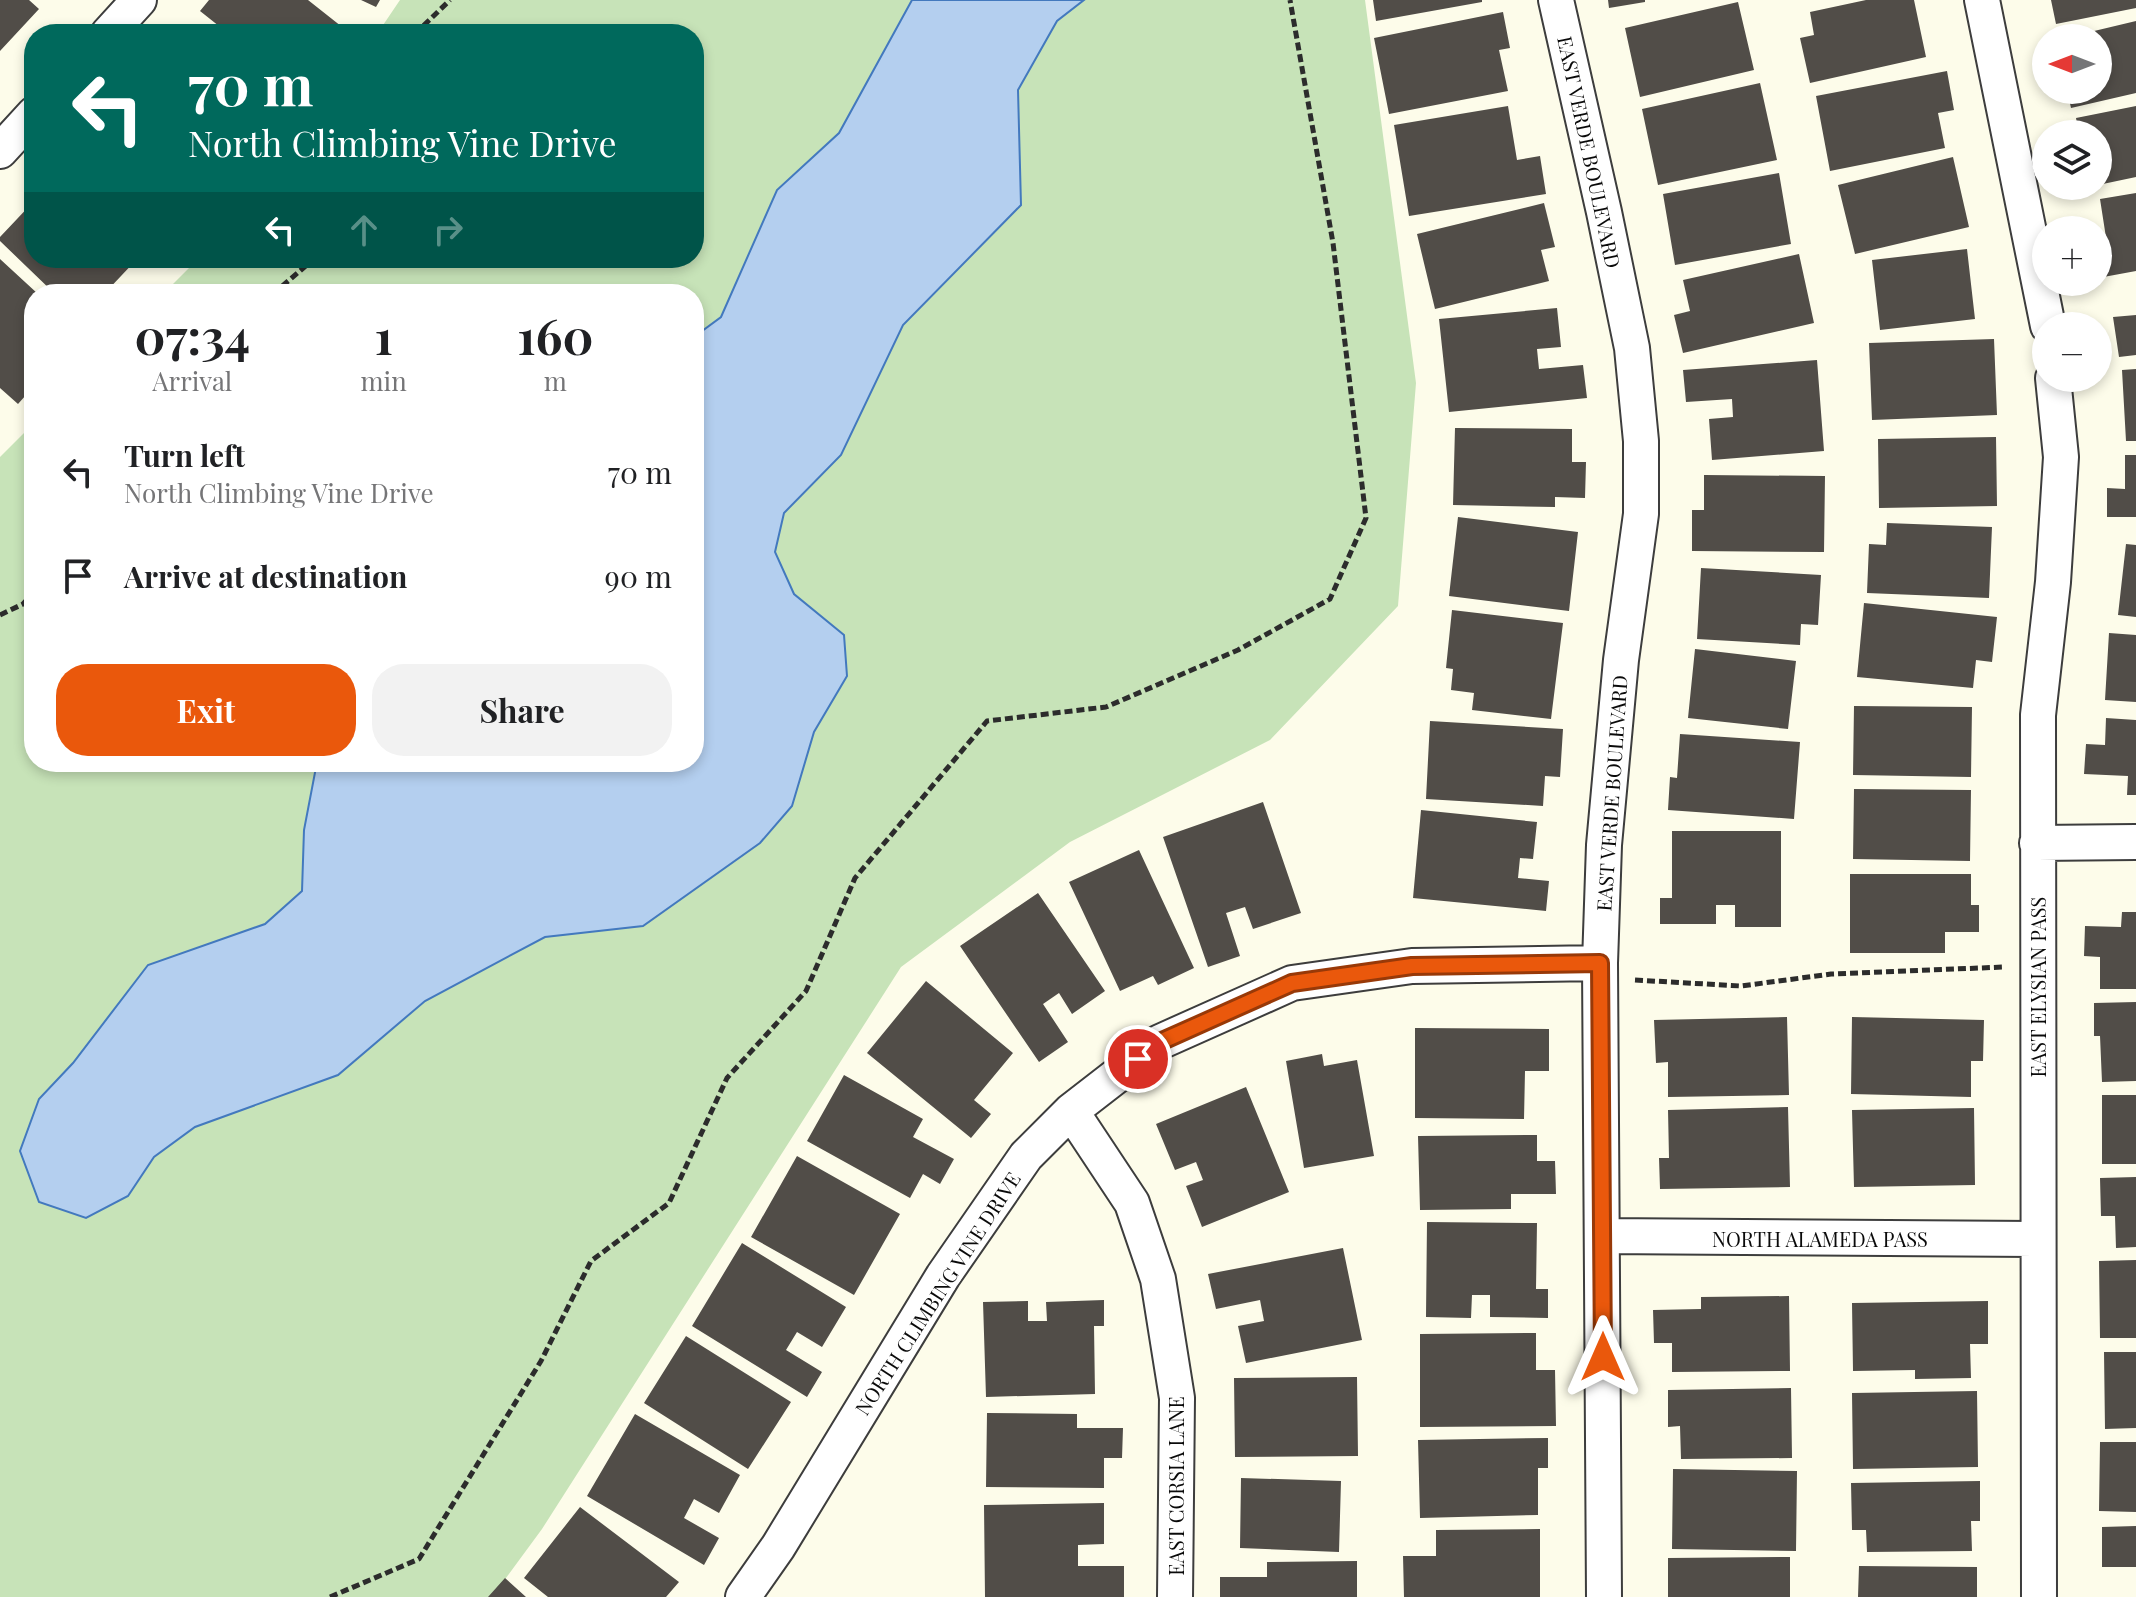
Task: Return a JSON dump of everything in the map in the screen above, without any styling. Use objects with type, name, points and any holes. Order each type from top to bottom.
[{"type":"street","points":[[117,24],[139,0]]},
{"type":"street","name":"EAST VERDE BOULEVARD","points":[[1556,0],[1632,348],[1641,441],[1641,514],[1621,660],[1608,798],[1600,963],[1604,1597]]},
{"type":"street","points":[[1982,0],[2045,312]]},
{"type":"street","points":[[0,151],[24,125]]},
{"type":"street","name":"EAST ELYSIAN PASS","points":[[2039,1597],[2038,715],[2053,582],[2061,457],[2054,392]]},
{"type":"street","points":[[2037,843],[2136,842]]},
{"type":"street","name":"NORTH CLIMBING VINE DRIVE","points":[[743,1597],[778,1547],[943,1276],[1026,1156],[1071,1111],[1160,1042],[1292,983],[1412,966],[1600,963]]},
{"type":"street","name":"EAST CORSIA LANE","points":[[1071,1111],[1132,1203],[1158,1279],[1177,1398],[1175,1597]]},
{"type":"street","name":"NORTH ALAMEDA PASS","points":[[1602,1236],[2038,1239]]},
{"type":"path","points":[[425,24],[450,0]]},
{"type":"path","points":[[330,1597],[419,1559],[541,1361],[591,1261],[669,1203],[727,1078],[806,991],[855,878],[987,721],[1106,707],[1238,650],[1330,599],[1366,518],[1333,243],[1290,0]]},
{"type":"path","points":[[285,284],[303,268]]},
{"type":"path","points":[[0,615],[24,603]]},
{"type":"path","points":[[1600,963],[1639,982],[1741,986],[1831,974],[2037,968]]},
{"type":"green space","points":[[400,0],[1365,0],[1416,383],[1398,606],[1270,740],[1070,842],[901,967],[542,1529],[492,1597],[0,1597],[0,457],[24,433],[24,772],[704,772],[704,284],[173,284],[189,268],[704,268],[704,24],[384,24]]},
{"type":"water","points":[[912,0],[1084,0],[1057,21],[1018,90],[1021,205],[903,325],[841,455],[784,513],[775,552],[794,594],[844,635],[847,676],[814,732],[792,806],[760,843],[643,926],[545,937],[425,1001],[338,1075],[195,1127],[154,1157],[128,1196],[86,1218],[39,1202],[20,1151],[39,1099],[73,1063],[148,965],[265,924],[302,891],[304,830],[315,772],[704,772],[704,330],[721,317],[777,190],[839,133]]},
{"type":"building","points":[[0,0],[29,0],[39,9],[0,51]]},
{"type":"building","points":[[209,0],[308,0],[338,24],[216,24],[200,11]]},
{"type":"building","points":[[361,0],[380,0],[376,7]]},
{"type":"building","points":[[1373,0],[1482,0],[1482,2],[1376,21]]},
{"type":"building","points":[[1608,0],[1645,0],[1645,2],[1609,8]]},
{"type":"building","points":[[1866,0],[1914,0],[1926,57],[1810,83],[1800,38],[1814,35],[1810,12]]},
{"type":"building","points":[[2051,0],[2136,0],[2136,8],[2056,24]]},
{"type":"building","points":[[1738,2],[1754,70],[1640,97],[1625,28]]},
{"type":"building","points":[[1503,12],[1510,48],[1499,50],[1508,91],[1389,114],[1374,38]]},
{"type":"building","points":[[2136,21],[2136,93],[2112,99],[2112,27]]},
{"type":"building","points":[[1947,71],[1954,110],[1938,113],[1945,148],[1830,171],[1816,96]]},
{"type":"building","points":[[1760,83],[1777,160],[1658,185],[1642,109]]},
{"type":"building","points":[[1508,106],[1517,160],[1540,156],[1546,194],[1409,216],[1394,125]]},
{"type":"building","points":[[2136,106],[2136,177],[2112,182],[2112,120],[2076,118]]},
{"type":"building","points":[[1953,157],[1969,227],[1855,254],[1838,185]]},
{"type":"building","points":[[1779,173],[1791,244],[1675,265],[1663,194]]},
{"type":"building","points":[[2136,193],[2136,271],[2112,275],[2112,216],[2103,216],[2100,200],[2112,200],[2112,197]]},
{"type":"building","points":[[1544,203],[1555,247],[1541,250],[1549,281],[1435,309],[1417,234]]},
{"type":"building","points":[[24,212],[24,264],[0,241],[0,237]]},
{"type":"building","points":[[1967,249],[1975,319],[1880,330],[1872,260]]},
{"type":"building","points":[[1799,254],[1814,323],[1683,353],[1674,315],[1690,311],[1683,280]]},
{"type":"building","points":[[0,259],[27,284],[24,284],[24,397],[18,404],[0,388]]},
{"type":"building","points":[[28,268],[129,268],[113,284],[45,284]]},
{"type":"building","points":[[1557,308],[1561,347],[1537,349],[1539,369],[1583,365],[1587,398],[1449,412],[1439,319]]},
{"type":"building","points":[[2136,315],[2136,355],[2119,357],[2113,317]]},
{"type":"building","points":[[1994,339],[1997,415],[1872,420],[1869,343]]},
{"type":"building","points":[[1817,360],[1824,451],[1712,460],[1709,419],[1733,417],[1732,399],[1686,402],[1683,370]]},
{"type":"building","points":[[2136,369],[2136,441],[2126,441],[2122,370]]},
{"type":"building","points":[[1455,428],[1572,429],[1572,462],[1586,462],[1585,498],[1555,497],[1555,507],[1453,505]]},
{"type":"building","points":[[1996,437],[1997,506],[1879,508],[1878,439]]},
{"type":"building","points":[[2125,455],[2136,455],[2136,517],[2107,517],[2107,488],[2125,489]]},
{"type":"building","points":[[1704,475],[1825,476],[1824,552],[1692,551],[1692,510],[1704,510]]},
{"type":"building","points":[[1458,517],[1578,532],[1569,611],[1449,596]]},
{"type":"building","points":[[1887,523],[1992,527],[1989,598],[1867,593],[1869,544],[1886,545]]},
{"type":"building","points":[[2126,544],[2136,545],[2136,617],[2118,615]]},
{"type":"building","points":[[1701,568],[1821,575],[1818,625],[1801,624],[1800,645],[1697,639]]},
{"type":"building","points":[[1864,603],[1997,617],[1992,662],[1976,660],[1973,688],[1857,677]]},
{"type":"building","points":[[1452,610],[1563,623],[1551,719],[1472,710],[1474,693],[1451,690],[1453,669],[1446,668]]},
{"type":"building","points":[[2109,633],[2136,635],[2136,702],[2105,700]]},
{"type":"building","points":[[1695,649],[1796,661],[1788,729],[1688,718]]},
{"type":"building","points":[[1854,706],[1972,707],[1971,777],[1853,775]]},
{"type":"building","points":[[2106,718],[2136,720],[2136,795],[2127,795],[2128,776],[2084,774],[2086,744],[2105,745]]},
{"type":"building","points":[[1430,721],[1563,729],[1560,777],[1545,776],[1543,806],[1426,799]]},
{"type":"building","points":[[1680,734],[1800,742],[1794,819],[1668,810],[1670,777],[1677,778]]},
{"type":"building","points":[[1854,789],[1971,790],[1970,861],[1853,859]]},
{"type":"building","points":[[1263,802],[1301,913],[1253,929],[1245,907],[1226,913],[1240,956],[1208,967],[1163,837]]},
{"type":"building","points":[[1421,810],[1537,822],[1533,859],[1520,858],[1518,878],[1549,881],[1546,911],[1413,898]]},
{"type":"building","points":[[1672,831],[1781,831],[1781,927],[1735,927],[1735,905],[1716,905],[1716,924],[1660,924],[1660,898],[1672,898]]},
{"type":"building","points":[[1139,850],[1194,968],[1158,985],[1153,976],[1120,991],[1069,882]]},
{"type":"building","points":[[1850,874],[1971,874],[1971,905],[1979,905],[1979,932],[1945,932],[1945,953],[1850,953]]},
{"type":"building","points":[[1038,893],[1105,991],[1072,1014],[1059,993],[1043,1004],[1068,1042],[1039,1062],[960,946]]},
{"type":"building","points":[[2122,912],[2136,912],[2136,989],[2100,989],[2100,957],[2084,956],[2085,926],[2121,927]]},
{"type":"building","points":[[926,981],[1013,1053],[974,1100],[991,1114],[971,1138],[867,1053]]},
{"type":"building","points":[[2136,1002],[2136,1081],[2102,1082],[2100,1036],[2094,1036],[2094,1003]]},
{"type":"building","points":[[1787,1017],[1789,1095],[1668,1097],[1668,1062],[1656,1063],[1654,1020]]},
{"type":"building","points":[[1852,1017],[1984,1020],[1983,1061],[1971,1061],[1971,1097],[1851,1094]]},
{"type":"building","points":[[1415,1028],[1549,1029],[1549,1071],[1525,1071],[1524,1119],[1415,1118]]},
{"type":"building","points":[[1322,1054],[1324,1066],[1357,1060],[1374,1156],[1304,1168],[1286,1061]]},
{"type":"building","points":[[844,1075],[923,1119],[913,1137],[954,1159],[940,1184],[923,1174],[910,1198],[807,1141]]},
{"type":"building","points":[[1246,1087],[1289,1192],[1202,1227],[1186,1186],[1203,1180],[1196,1162],[1175,1170],[1156,1124]]},
{"type":"building","points":[[2102,1095],[2136,1095],[2136,1164],[2102,1164]]},
{"type":"building","points":[[1788,1107],[1790,1187],[1660,1189],[1659,1158],[1669,1158],[1668,1110]]},
{"type":"building","points":[[1974,1108],[1975,1185],[1854,1187],[1852,1110]]},
{"type":"building","points":[[1537,1135],[1537,1161],[1555,1161],[1556,1194],[1511,1194],[1511,1209],[1420,1210],[1418,1136]]},
{"type":"building","points":[[797,1156],[900,1214],[854,1295],[751,1237]]},
{"type":"building","points":[[2136,1177],[2136,1247],[2116,1248],[2115,1216],[2101,1216],[2100,1178]]},
{"type":"building","points":[[1427,1222],[1537,1223],[1536,1289],[1548,1289],[1548,1318],[1490,1317],[1490,1295],[1472,1295],[1471,1318],[1426,1317]]},
{"type":"building","points":[[742,1243],[846,1307],[822,1347],[797,1332],[786,1350],[822,1372],[807,1397],[692,1326]]},
{"type":"building","points":[[1343,1248],[1362,1340],[1246,1363],[1238,1326],[1264,1321],[1260,1300],[1216,1309],[1208,1274]]},
{"type":"building","points":[[2136,1260],[2136,1338],[2100,1338],[2099,1261]]},
{"type":"building","points":[[1789,1296],[1790,1371],[1672,1372],[1672,1343],[1654,1343],[1653,1310],[1701,1309],[1701,1297]]},
{"type":"building","points":[[1104,1300],[1104,1326],[1094,1326],[1095,1394],[986,1397],[983,1302],[1028,1301],[1028,1321],[1047,1321],[1046,1302]]},
{"type":"building","points":[[1988,1301],[1988,1344],[1970,1344],[1971,1378],[1915,1379],[1915,1370],[1853,1371],[1852,1303]]},
{"type":"building","points":[[1536,1333],[1536,1370],[1555,1370],[1556,1426],[1420,1427],[1420,1334]]},
{"type":"building","points":[[686,1336],[791,1402],[748,1469],[644,1403]]},
{"type":"building","points":[[2104,1352],[2136,1352],[2136,1428],[2105,1429]]},
{"type":"building","points":[[1357,1377],[1358,1456],[1235,1457],[1234,1378]]},
{"type":"building","points":[[1791,1388],[1792,1458],[1681,1459],[1680,1426],[1668,1427],[1668,1390]]},
{"type":"building","points":[[1977,1391],[1978,1467],[1853,1469],[1852,1393]]},
{"type":"building","points":[[987,1413],[1077,1414],[1077,1428],[1123,1428],[1122,1458],[1104,1458],[1104,1488],[986,1487]]},
{"type":"building","points":[[635,1414],[740,1475],[719,1513],[694,1499],[684,1518],[719,1538],[704,1565],[587,1496]]},
{"type":"building","points":[[1548,1438],[1548,1468],[1538,1468],[1538,1515],[1420,1518],[1418,1440]]},
{"type":"building","points":[[2100,1442],[2136,1442],[2136,1512],[2099,1511]]},
{"type":"building","points":[[1673,1469],[1797,1471],[1796,1551],[1672,1549]]},
{"type":"building","points":[[1241,1478],[1341,1481],[1339,1552],[1240,1548]]},
{"type":"building","points":[[1980,1481],[1980,1521],[1971,1521],[1972,1551],[1867,1552],[1866,1530],[1852,1530],[1851,1483]]},
{"type":"building","points":[[1104,1503],[1104,1544],[1078,1545],[1078,1566],[1124,1566],[1124,1597],[985,1597],[984,1505]]},
{"type":"building","points":[[580,1507],[679,1582],[666,1597],[548,1597],[524,1578]]},
{"type":"building","points":[[2136,1526],[2136,1567],[2102,1567],[2102,1527]]},
{"type":"building","points":[[1540,1529],[1540,1597],[1404,1597],[1403,1556],[1436,1556],[1436,1530]]},
{"type":"building","points":[[1790,1557],[1790,1597],[1668,1597],[1668,1558]]},
{"type":"building","points":[[1357,1561],[1357,1597],[1220,1597],[1220,1577],[1267,1577],[1267,1562]]},
{"type":"building","points":[[1859,1566],[1977,1567],[1977,1597],[1858,1597]]},
{"type":"building","points":[[505,1578],[526,1597],[488,1597]]},
{"type":"route","points":[[1138,1059],[1160,1042],[1292,983],[1412,966],[1600,963],[1603,1357]]}]
